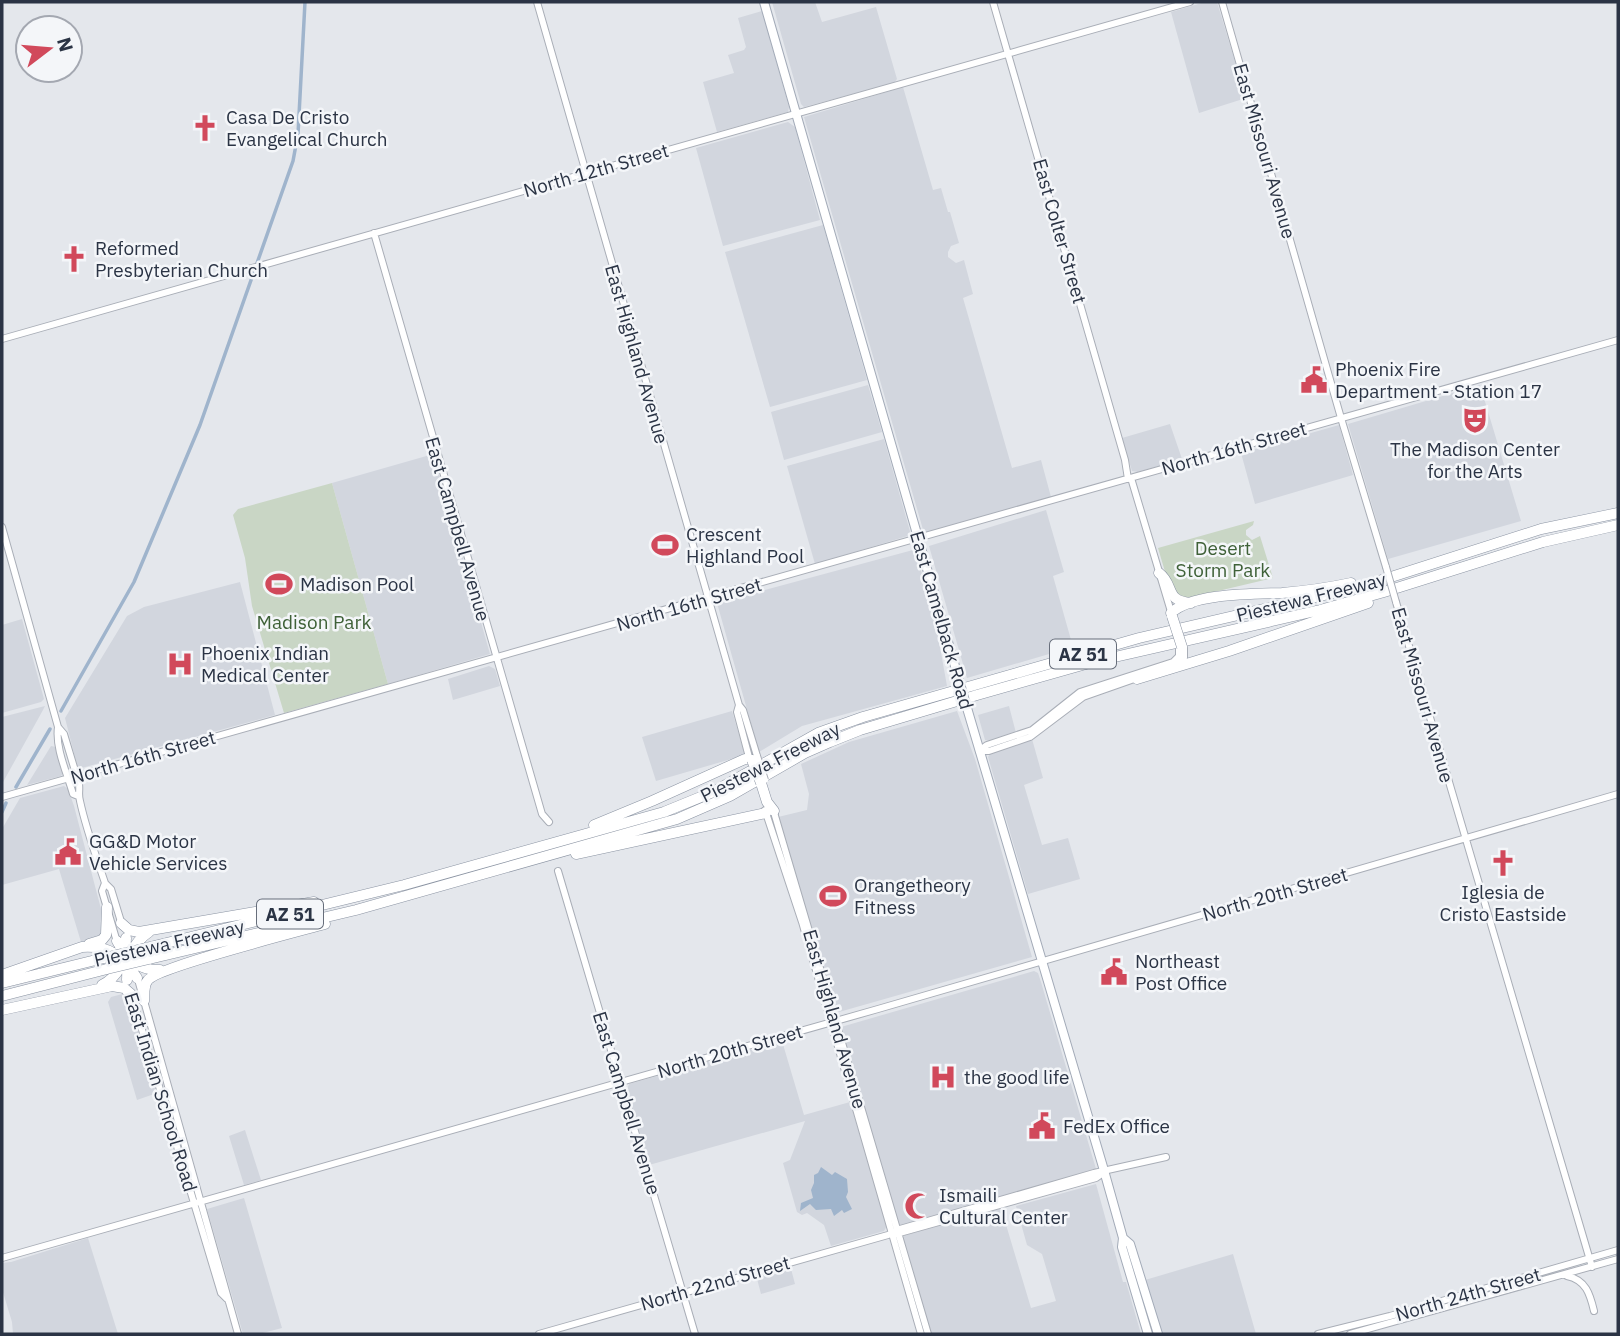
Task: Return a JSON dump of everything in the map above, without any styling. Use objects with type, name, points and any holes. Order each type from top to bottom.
[{"type":"highway","points":[[1541,529],[1551,522],[1618,506]]},
{"type":"highway","name":"Piestewa Freeway","points":[[2,984],[349,900],[690,803],[805,739],[848,722],[1139,638],[1352,589],[1541,529],[1618,513]]},
{"type":"highway","name":"Piestewa Freeway","points":[[2,996],[356,910],[690,814],[730,796],[805,753],[860,730],[1093,662],[1320,610],[1543,541],[1618,525]]},
{"type":"highway","points":[[1543,541],[1556,542],[1618,531]]},
{"type":"highway","points":[[1198,660],[1191,659],[1182,650],[1172,614],[1192,603],[1234,595],[1338,586],[1454,553],[1470,552]]},
{"type":"highway","points":[[1159,573],[1165,577],[1175,599],[1192,603]]},
{"type":"highway","points":[[1137,679],[1408,589],[1416,582]]},
{"type":"highway","points":[[481,862],[608,820],[752,759],[770,812],[518,869],[484,874]]},
{"type":"highway","points":[[121,923],[136,932],[156,929],[336,898],[433,876]]},
{"type":"highway","points":[[144,1001],[147,980],[170,969],[395,903],[436,888]]},
{"type":"highway","points":[[2,975],[102,940],[106,935],[107,907]]},
{"type":"highway","points":[[92,990],[111,980],[140,938],[156,929]]},
{"type":"highway","points":[[121,940],[132,979]]},
{"type":"highway","points":[[82,947],[103,948],[147,970],[170,969]]},
{"type":"highway","points":[[2,1010],[116,986],[127,989],[131,994]]},
{"type":"main road","name":"East Camelback Road","points":[[764,2],[979,751],[1105,1172],[1123,1238],[1122,1247],[1148,1334]]},
{"type":"main road","name":"East Camelback Road","points":[[1123,1238],[1130,1244],[1158,1334]]},
{"type":"street","name":"East Highland Avenue","points":[[537,2],[738,705],[743,710],[752,759]]},
{"type":"street","name":"East Colter Street","points":[[993,2],[1172,614]]},
{"type":"street","name":"North 12th Street","points":[[2,339],[1190,2]]},
{"type":"street","name":"East Missouri Avenue","points":[[1222,2],[1341,418],[1592,1267]]},
{"type":"street","name":"East Campbell Avenue","points":[[374,233],[495,658],[542,814],[549,821]]},
{"type":"street","name":"North 16th Street","points":[[4,797],[1618,340]]},
{"type":"street","points":[[2,527],[58,727],[57,737],[68,778],[73,794],[78,796]]},
{"type":"street","points":[[979,751],[989,751],[1030,737],[1083,697],[1180,663],[1182,650]]},
{"type":"street","points":[[979,751],[986,745],[1032,730],[1080,692],[1172,662],[1182,650]]},
{"type":"street","points":[[58,727],[64,734],[80,791],[78,796],[105,883],[111,889],[121,923],[121,940]]},
{"type":"street","name":"North 20th Street","points":[[2,1258],[1042,962],[1618,794]]},
{"type":"street","name":"East Highland Avenue","points":[[770,812],[895,1233],[928,1334]]},
{"type":"street","name":"East Campbell Avenue","points":[[558,871],[695,1334]]},
{"type":"street","points":[[105,883],[102,891],[121,940]]},
{"type":"street","name":"East Indian School Road","points":[[132,979],[131,994],[222,1293],[227,1298]]},
{"type":"street","name":"East Indian School Road","points":[[132,979],[144,1001],[238,1334]]},
{"type":"street","name":"North 22nd Street","points":[[539,1334],[1006,1200],[1096,1178],[1105,1172],[1166,1157]]},
{"type":"street","name":"East Highland Avenue","points":[[895,1233],[921,1334]]},
{"type":"street","name":"North 24th Street","points":[[1318,1334],[1618,1250]]},
{"type":"street","name":"North 24th Street","points":[[1350,1334],[1618,1259]]},
{"type":"street","points":[[1562,1275],[1585,1285],[1594,1311]]},
{"type":"shaded area","points":[[772,2],[815,2],[822,22],[876,7],[897,79],[894,83],[804,107]]},
{"type":"shaded area","points":[[1205,2],[1217,2],[1246,98],[1199,113],[1171,12]]},
{"type":"shaded area","points":[[762,11],[789,107],[788,112],[717,132],[703,82],[734,73],[728,55],[746,47],[738,18]]},
{"type":"shaded area","points":[[903,87],[933,190],[941,188],[959,243],[951,246],[948,257],[956,263],[964,260],[973,294],[963,298],[1012,468],[1041,460],[1051,497],[924,533],[804,117]]},
{"type":"shaded area","points":[[788,122],[795,127],[820,220],[723,246],[696,148]]},
{"type":"shaded area","points":[[823,225],[867,380],[770,407],[725,252]]},
{"type":"shaded area","points":[[868,385],[882,432],[784,460],[771,412]]},
{"type":"shaded area","points":[[1480,385],[1521,521],[1388,559],[1348,424]]},
{"type":"shaded area","points":[[1170,424],[1182,459],[1138,472],[1132,471],[1122,438]]},
{"type":"shaded area","points":[[1339,425],[1353,475],[1255,504],[1241,453]]},
{"type":"shaded area","points":[[884,439],[911,535],[815,564],[787,466]]},
{"type":"shaded area","points":[[434,456],[490,654],[388,684],[332,483]]},
{"type":"shaded area","points":[[1046,510],[1064,572],[1053,576],[1073,647],[967,678],[929,546]]},
{"type":"shaded area","points":[[915,550],[935,619],[947,686],[802,726],[759,752],[717,603]]},
{"type":"shaded area","name":"Phoenix Indian Medical Center","points":[[240,582],[275,715],[78,769],[65,718],[127,616],[144,607]]},
{"type":"shaded area","points":[[22,619],[44,699],[2,713],[2,625]]},
{"type":"shaded area","points":[[489,666],[495,669],[500,686],[453,700],[448,679]]},
{"type":"shaded area","points":[[45,706],[43,710],[2,784],[2,717]]},
{"type":"shaded area","points":[[1009,706],[1016,733],[985,740],[978,715]]},
{"type":"shaded area","points":[[732,711],[745,755],[656,781],[642,737]]},
{"type":"shaded area","points":[[957,711],[975,759],[1032,957],[839,1012],[834,1009],[778,817],[807,810],[809,794],[801,764],[849,742]]},
{"type":"shaded area","points":[[1032,739],[1043,778],[1024,785],[1042,845],[1068,838],[1080,879],[1028,894],[988,757],[991,752]]},
{"type":"shaded area","points":[[51,746],[56,747],[63,773],[61,776],[27,785]]},
{"type":"shaded area","points":[[64,786],[68,789],[74,806],[106,928],[101,937],[81,942],[59,869],[2,885],[2,829],[20,798]]},
{"type":"shaded area","points":[[1034,971],[1038,973],[1041,982],[1096,1169],[899,1226],[841,1027]]},
{"type":"shaded area","points":[[126,993],[157,1093],[137,1100],[108,1002],[111,997]]},
{"type":"shaded area","points":[[782,1041],[804,1115],[850,1102],[887,1226],[884,1231],[831,1246],[824,1225],[807,1213],[802,1215],[797,1212],[783,1163],[790,1160],[805,1121],[649,1165],[627,1090],[629,1084]]},
{"type":"shaded area","points":[[245,1130],[261,1180],[244,1185],[229,1136]]},
{"type":"shaded area","points":[[1096,1184],[1123,1282],[1126,1282],[1141,1334],[931,1334],[902,1236],[1001,1208],[1031,1308],[1056,1301],[1042,1254],[1027,1245],[1016,1206]]},
{"type":"shaded area","points":[[244,1198],[282,1328],[259,1334],[243,1334],[207,1209]]},
{"type":"shaded area","points":[[88,1238],[118,1334],[13,1334],[2,1289],[2,1263]]},
{"type":"shaded area","points":[[1233,1254],[1256,1334],[1161,1334],[1145,1280]]},
{"type":"shaded area","points":[[790,1265],[795,1284],[761,1294],[756,1275]]},
{"type":"green space","name":"Madison Park","points":[[332,483],[388,684],[284,713],[252,606],[245,558],[233,515],[238,509]]},
{"type":"green space","name":"Desert Storm Park","points":[[1254,521],[1246,530],[1246,535],[1252,540],[1260,536],[1273,578],[1180,600],[1171,592],[1158,548]]},
{"type":"water","points":[[821,1167],[832,1175],[835,1172],[847,1179],[846,1197],[852,1209],[844,1213],[842,1210],[834,1216],[831,1209],[816,1210],[810,1204],[800,1211],[801,1203],[813,1198],[811,1190],[814,1175]]},
{"type":"waterway","points":[[61,711],[134,582],[200,425],[293,161],[298,134],[305,2]]},
{"type":"waterway","points":[[16,787],[50,729]]},
{"type":"waterway","points":[[2,812],[6,803]]},
{"type":"place","name":"Casa De Cristo Evangelical Church","points":[[205,128]]},
{"type":"place","name":"Reformed Presbyterian Church","points":[[74,259]]},
{"type":"place","name":"Phoenix Fire Department - Station 17","points":[[1314,380]]},
{"type":"place","name":"The Madison Center for the Arts","points":[[1475,420]]},
{"type":"place","name":"Crescent Highland Pool","points":[[665,545]]},
{"type":"place","name":"Madison Pool","points":[[279,584]]},
{"type":"place","name":"Phoenix Indian Medical Center","points":[[180,664]]},
{"type":"place","name":"GG&D Motor Vehicle Services","points":[[68,852]]},
{"type":"place","name":"Iglesia de Cristo Eastside","points":[[1503,863]]},
{"type":"place","name":"Orangetheory Fitness","points":[[833,896]]},
{"type":"place","name":"Northeast Post Office","points":[[1114,972]]},
{"type":"place","name":"the good life","points":[[943,1077]]},
{"type":"place","name":"FedEx Office","points":[[1042,1126]]},
{"type":"place","name":"Ismaili Cultural Center","points":[[918,1206]]}]
